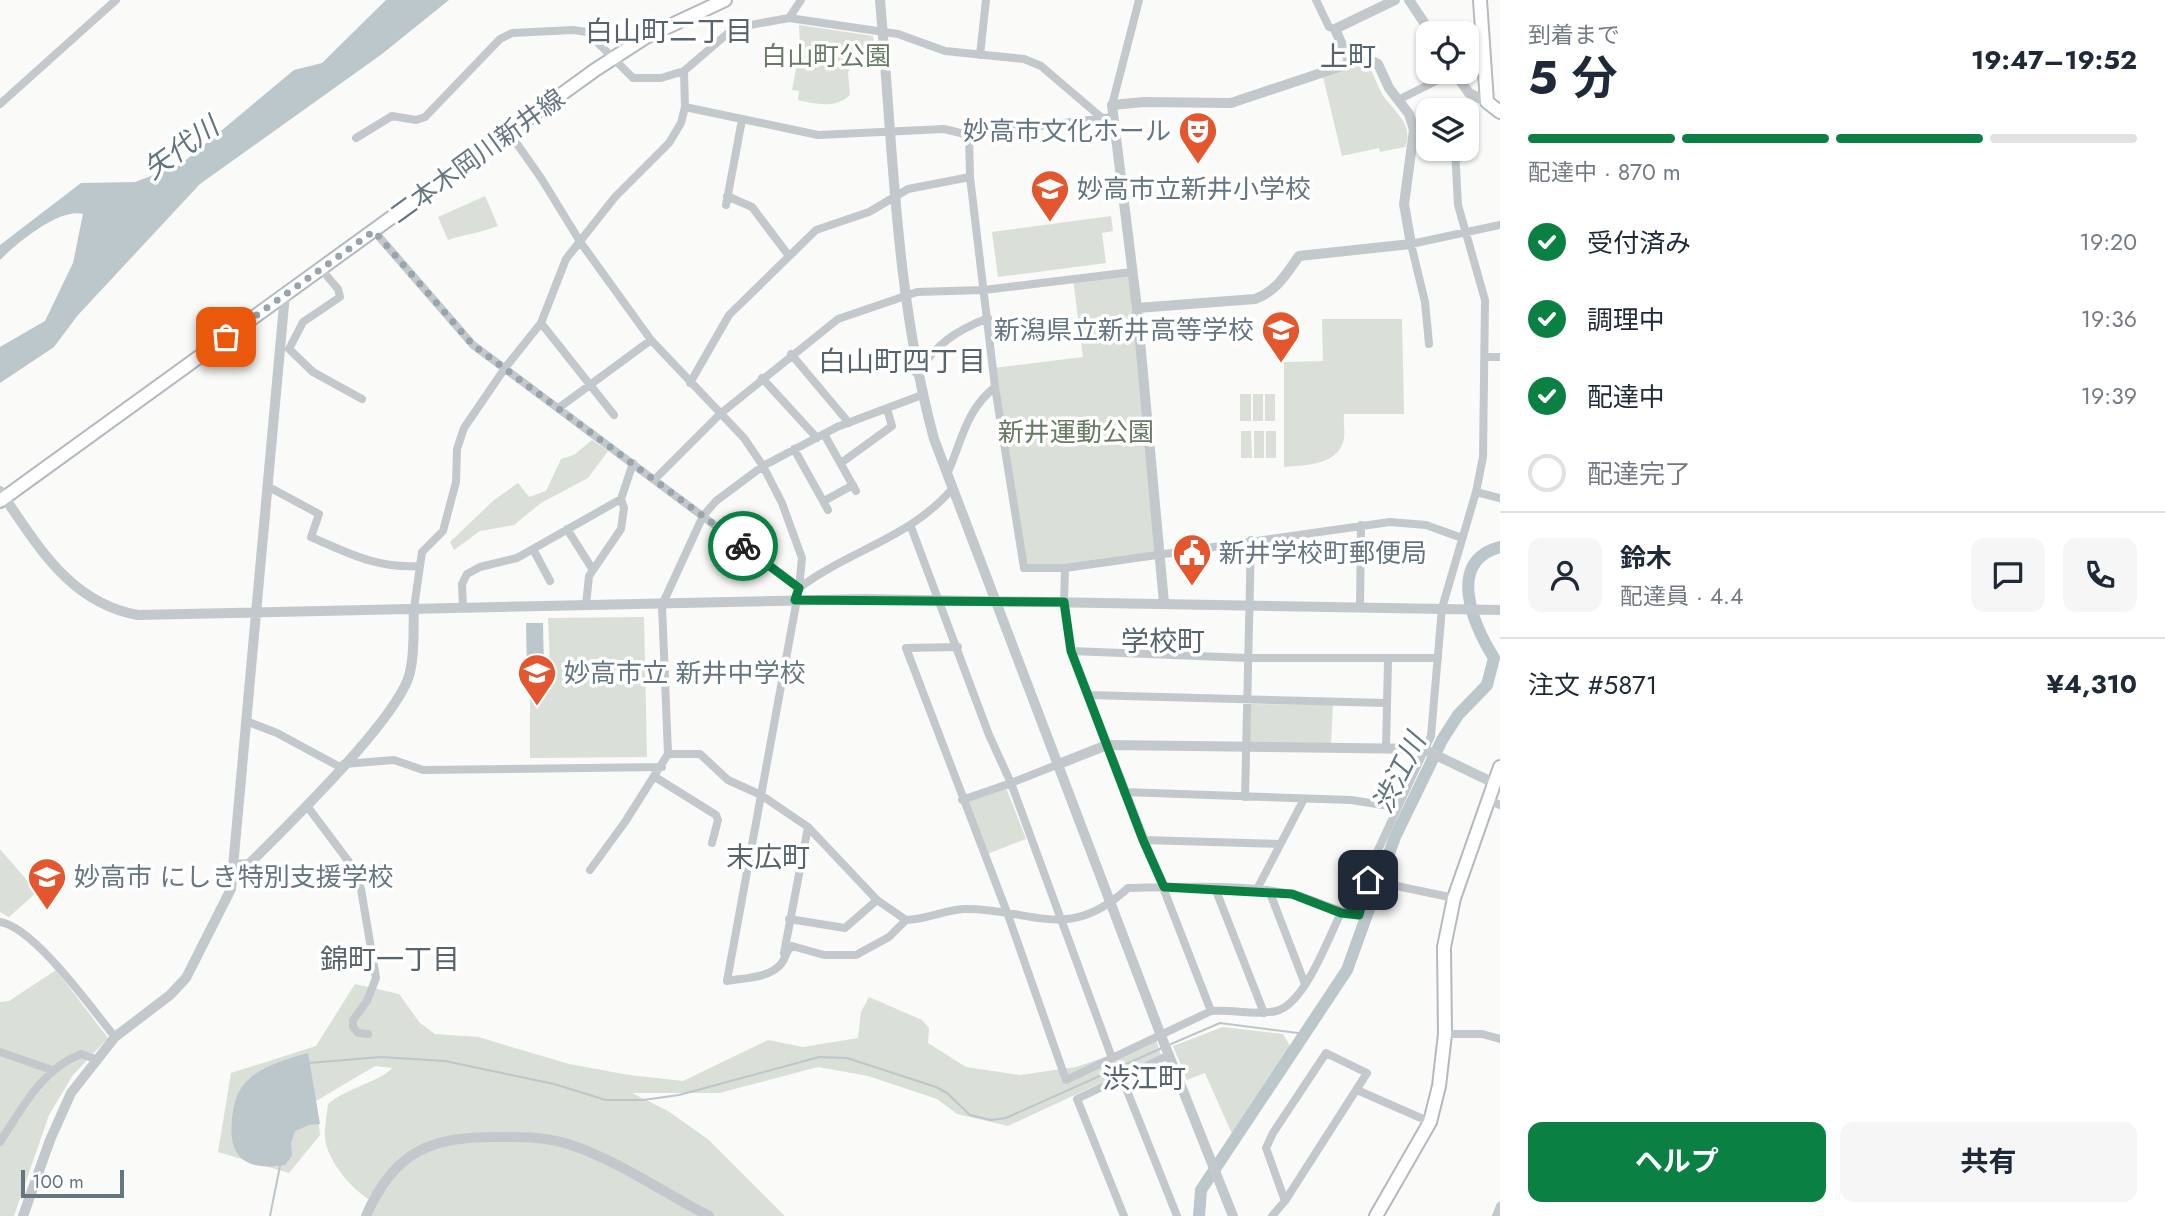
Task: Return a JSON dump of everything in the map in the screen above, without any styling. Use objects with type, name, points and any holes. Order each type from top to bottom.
[{"type":"main road","name":"二本木岡川新井線","points":[[2,496],[614,57],[646,37],[725,0]]},
{"type":"main road","points":[[1482,0],[1487,102],[1500,112]]},
{"type":"main road","points":[[1376,1216],[1430,1122],[1439,1086],[1445,1034],[1444,947],[1454,898],[1494,802],[1494,783],[1500,767]]},
{"type":"street","points":[[0,104],[116,0]]},
{"type":"street","points":[[789,18],[801,0]]},
{"type":"street","points":[[880,0],[904,295],[916,373],[934,439],[1161,1036],[1233,1216]]},
{"type":"street","points":[[980,55],[986,0]]},
{"type":"street","points":[[1139,0],[1107,118],[1137,308],[1164,603]]},
{"type":"street","points":[[1316,0],[1329,27],[1335,29],[1395,0]]},
{"type":"street","points":[[1409,0],[1423,21]]},
{"type":"street","points":[[356,138],[391,116],[416,120],[425,117],[500,39],[512,33],[573,30],[587,32],[633,78],[661,78],[684,71],[734,28],[789,18],[883,32],[945,51],[1024,59],[1041,66],[1107,118]]},
{"type":"street","points":[[1335,29],[1350,64]]},
{"type":"street","points":[[1112,105],[1144,102],[1231,103],[1366,58],[1378,64],[1409,114],[1414,130],[1404,204],[1425,302],[1429,344]]},
{"type":"street","points":[[234,865],[249,864],[307,806],[402,694],[410,673],[414,608],[422,552],[443,531],[456,482],[457,449],[464,428],[505,368],[541,323],[566,259],[615,197],[669,143],[681,123],[685,107],[684,71]]},
{"type":"street","points":[[1398,100],[1430,84]]},
{"type":"street","points":[[1461,84],[1487,102]]},
{"type":"street","points":[[685,107],[818,135],[944,130],[969,135],[1107,118]]},
{"type":"street","points":[[742,120],[726,201],[752,207],[789,256]]},
{"type":"street","points":[[508,131],[541,178],[580,243],[651,340],[744,438],[763,466],[782,503],[802,558],[799,588],[727,981],[766,974],[781,965],[808,827]]},
{"type":"street","points":[[969,135],[970,177],[995,387],[1024,568],[1065,568],[1390,522],[1426,525],[1462,538]]},
{"type":"street","points":[[784,953],[797,946],[824,955],[856,955],[889,936],[906,920],[968,909],[1062,922],[1111,903],[1128,888],[1215,888],[1292,894],[1341,913],[1359,915],[1396,807],[1431,736],[1442,608],[1476,492],[1486,428],[1485,300],[1458,205],[1456,161]]},
{"type":"street","points":[[690,383],[729,315],[816,230],[869,212],[908,189],[970,177]]},
{"type":"street","points":[[1137,308],[1255,299],[1268,294],[1279,284],[1299,256],[1412,244],[1500,225]]},
{"type":"street","points":[[374,231],[473,345],[560,407],[799,588]]},
{"type":"street","points":[[284,349],[303,322],[340,297],[338,289],[321,269]]},
{"type":"street","points":[[655,478],[720,414],[791,354],[838,319],[904,295],[930,291],[984,290],[1132,272]]},
{"type":"street","points":[[23,1216],[62,1110],[95,1059],[115,1037],[170,995],[186,978],[231,889],[267,486],[284,349],[285,294]]},
{"type":"street","points":[[916,373],[938,345],[958,331],[988,318]]},
{"type":"street","points":[[541,323],[614,415]]},
{"type":"street","points":[[560,407],[651,340]]},
{"type":"street","points":[[284,349],[313,372],[362,399]]},
{"type":"street","points":[[791,354],[849,423]]},
{"type":"street","points":[[1486,357],[1500,357]]},
{"type":"street","points":[[762,378],[820,436],[841,463],[854,488],[826,506],[794,450]]},
{"type":"street","points":[[948,472],[967,419],[981,398],[995,387]]},
{"type":"street","points":[[590,870],[662,767],[668,754],[662,605],[703,516],[716,501],[763,466],[849,423],[922,395]]},
{"type":"street","points":[[841,463],[892,426],[887,409]]},
{"type":"street","points":[[586,605],[586,590],[593,570],[621,528],[624,508],[621,499],[633,463]]},
{"type":"street","points":[[267,486],[319,514],[310,537],[374,564],[395,568],[419,566]]},
{"type":"street","points":[[799,588],[822,572],[911,527],[953,488]]},
{"type":"street","points":[[1476,492],[1500,498]]},
{"type":"street","points":[[2,496],[59,572],[79,592],[138,615],[795,600],[994,600],[1500,610]]},
{"type":"street","points":[[463,608],[462,584],[467,574],[480,567],[517,558],[621,499]]},
{"type":"street","points":[[1360,607],[1361,526]]},
{"type":"street","points":[[911,527],[989,735],[1011,783],[1112,1058]]},
{"type":"street","points":[[567,528],[593,570]]},
{"type":"street","points":[[1245,797],[1251,540]]},
{"type":"street","points":[[533,549],[550,581]]},
{"type":"street","points":[[1065,568],[1064,602],[1071,651],[1211,1011]]},
{"type":"street","points":[[958,647],[906,648],[1008,915],[1066,1080],[1211,1011],[1231,1009],[1265,1013],[1285,1008],[1306,984],[1341,913]]},
{"type":"street","points":[[1071,651],[1388,660],[1438,658]]},
{"type":"street","points":[[1386,748],[1388,660]]},
{"type":"street","points":[[1088,695],[1386,704]]},
{"type":"street","points":[[246,721],[278,733],[342,766],[394,760],[423,770],[662,767]]},
{"type":"street","points":[[962,800],[1107,745],[1425,749],[1494,783]]},
{"type":"street","points":[[668,754],[700,754],[728,780],[761,795],[808,827],[877,900],[906,920]]},
{"type":"street","points":[[655,777],[716,815],[718,820],[712,843]]},
{"type":"street","points":[[1124,792],[1351,800],[1396,807]]},
{"type":"street","points":[[1256,891],[1304,799]]},
{"type":"street","points":[[307,806],[352,866],[362,890],[376,978],[367,1001],[352,1020],[352,1027],[358,1033],[368,1034]]},
{"type":"street","points":[[1143,840],[1280,844]]},
{"type":"street","points":[[1370,881],[1454,898]]},
{"type":"street","points":[[1215,888],[1265,1013]]},
{"type":"street","points":[[1270,893],[1306,984]]},
{"type":"street","points":[[789,919],[845,928],[877,900]]},
{"type":"street","points":[[0,922],[9,923],[49,957],[115,1037]]},
{"type":"street","points":[[1445,1034],[1482,1034],[1500,1039]]},
{"type":"street","points":[[0,1052],[52,1069]]},
{"type":"street","points":[[1272,1216],[1285,1201],[1367,1073],[1326,1053],[1266,1148],[1285,1201]]},
{"type":"street","points":[[0,1142],[33,1092],[52,1069],[81,1054],[95,1059]]},
{"type":"street","points":[[1124,1216],[1077,1099],[1169,1054]]},
{"type":"street","points":[[1122,1078],[1177,1216]]},
{"type":"street","points":[[1357,1090],[1430,1122]]},
{"type":"street","points":[[366,1216],[383,1184],[396,1167],[436,1143],[461,1136],[535,1138],[570,1145],[709,1216]]},
{"type":"street","points":[[1496,1216],[1500,1206]]},
{"type":"green space","name":"白山町公園","points":[[799,25],[873,36],[874,42],[858,50],[848,73],[850,95],[844,99],[832,104],[798,100],[799,91],[792,90],[800,47]]},
{"type":"green space","points":[[1364,63],[1369,65],[1384,97],[1402,120],[1407,139],[1405,147],[1380,152],[1379,148],[1342,156],[1323,77]]},
{"type":"green space","points":[[485,196],[498,226],[448,240],[438,217]]},
{"type":"green space","points":[[1111,216],[1113,231],[1102,233],[1106,263],[998,277],[992,232]]},
{"type":"green space","name":"新井運動公園","points":[[1132,272],[1160,554],[1065,568],[1024,568],[993,368],[1083,357],[1073,279]]},
{"type":"green space","points":[[1322,319],[1402,319],[1404,414],[1344,414],[1344,439],[1333,456],[1318,463],[1284,467],[1284,362],[1323,361]]},
{"type":"green space","points":[[1240,394],[1251,394],[1251,421],[1240,421]]},
{"type":"green space","points":[[1253,394],[1263,394],[1263,421],[1253,421]]},
{"type":"green space","points":[[1265,394],[1275,394],[1275,421],[1265,421]]},
{"type":"green space","points":[[1241,431],[1251,431],[1252,458],[1241,458]]},
{"type":"green space","points":[[1254,431],[1264,431],[1264,458],[1254,458]]},
{"type":"green space","points":[[1266,431],[1276,431],[1276,458],[1266,458]]},
{"type":"green space","points":[[592,440],[608,451],[588,478],[541,503],[514,525],[480,531],[454,550],[450,542],[494,500],[518,483],[529,497],[546,491],[561,459],[574,455]]},
{"type":"green space","points":[[644,617],[647,757],[530,758],[530,689],[551,688],[548,618]]},
{"type":"green space","points":[[1249,704],[1333,705],[1331,745],[1249,745]]},
{"type":"green space","points":[[1005,785],[1026,839],[985,855],[965,800]]},
{"type":"green space","points":[[0,849],[37,892],[9,917],[0,912]]},
{"type":"green space","points":[[56,970],[108,1038],[73,1075],[49,1115],[14,1216],[0,1216],[0,1002],[9,1001]]},
{"type":"green space","points":[[355,984],[399,994],[420,1023],[435,1034],[478,1037],[569,1064],[683,1081],[768,1040],[803,1047],[858,1038],[861,1012],[869,997],[922,1020],[929,1028],[928,1043],[966,1067],[1020,1075],[1076,1067],[1156,1040],[1161,1055],[1008,1126],[957,1114],[937,1099],[868,1076],[818,1067],[719,1093],[632,1093],[668,1111],[709,1140],[785,1216],[367,1216],[373,1202],[357,1191],[343,1175],[327,1148],[325,1135],[328,1104],[393,1068],[375,1066],[316,1101],[320,1135],[289,1173],[218,1152],[231,1073],[316,1046]]},
{"type":"green space","points":[[1223,1027],[1283,1034],[1290,1046],[1232,1134],[1205,1073],[1187,1080],[1173,1046]]},
{"type":"shaded area","points":[[386,0],[449,0],[382,54],[200,184],[78,315],[54,347],[0,383],[0,347],[45,321],[73,263],[83,214],[62,216],[51,221],[27,236],[0,260],[0,245],[81,183],[135,182],[180,165],[294,70],[322,63]]},
{"type":"shaded area","points":[[526,623],[543,623],[544,673],[527,673]]},
{"type":"shaded area","points":[[308,1053],[320,1124],[295,1131],[291,1143],[292,1156],[285,1165],[260,1166],[242,1159],[233,1143],[232,1132],[238,1093],[248,1080],[261,1070]]},
{"type":"waterway","name":"渋江川","points":[[1199,1216],[1201,1190],[1347,970],[1395,837],[1442,740],[1458,715],[1487,685],[1494,658],[1473,613],[1469,580],[1473,566],[1483,554],[1500,547]]},
{"type":"waterway","points":[[1171,1044],[1220,1023],[1306,1034]]},
{"type":"waterway","points":[[309,1063],[381,1057],[445,1061],[554,1084],[606,1100],[643,1100],[679,1095],[819,1057],[847,1058],[936,1087],[947,1093],[970,1115],[991,1120],[1006,1118],[1162,1048]]},
{"type":"waterway","points":[[270,1216],[280,1166]]},
{"type":"way so far","points":[[226,337],[374,231],[412,278],[473,345],[560,407],[743,546]]},
{"type":"place","name":"妙高市文化ホール","points":[[1198,165]]},
{"type":"place","name":"妙高市立新井小学校","points":[[1050,223]]},
{"type":"place","name":"新潟県立新井高等学校","points":[[1281,364]]},
{"type":"place","name":"新井学校町郵便局","points":[[1192,587]]},
{"type":"place","name":"妙高市立 新井中学校","points":[[537,707]]},
{"type":"place","name":"妙高市 にしき特別支援学校","points":[[47,911]]},
{"type":"district","name":"白山町二丁目","points":[[669,31]]},
{"type":"district","name":"上町","points":[[1348,56]]},
{"type":"district","name":"白山町四丁目","points":[[902,361]]},
{"type":"district","name":"学校町","points":[[1163,641]]},
{"type":"district","name":"末広町","points":[[768,857]]},
{"type":"district","name":"錦町一丁目","points":[[390,959]]},
{"type":"district","name":"渋江町","points":[[1144,1078]]},
{"type":"route","points":[[743,546],[799,588],[795,600],[1064,602],[1071,651],[1124,792],[1164,887],[1292,894],[1341,913],[1359,915],[1368,880]]},
{"type":"water label","name":"矢代川","points":[[181,148]]}]
